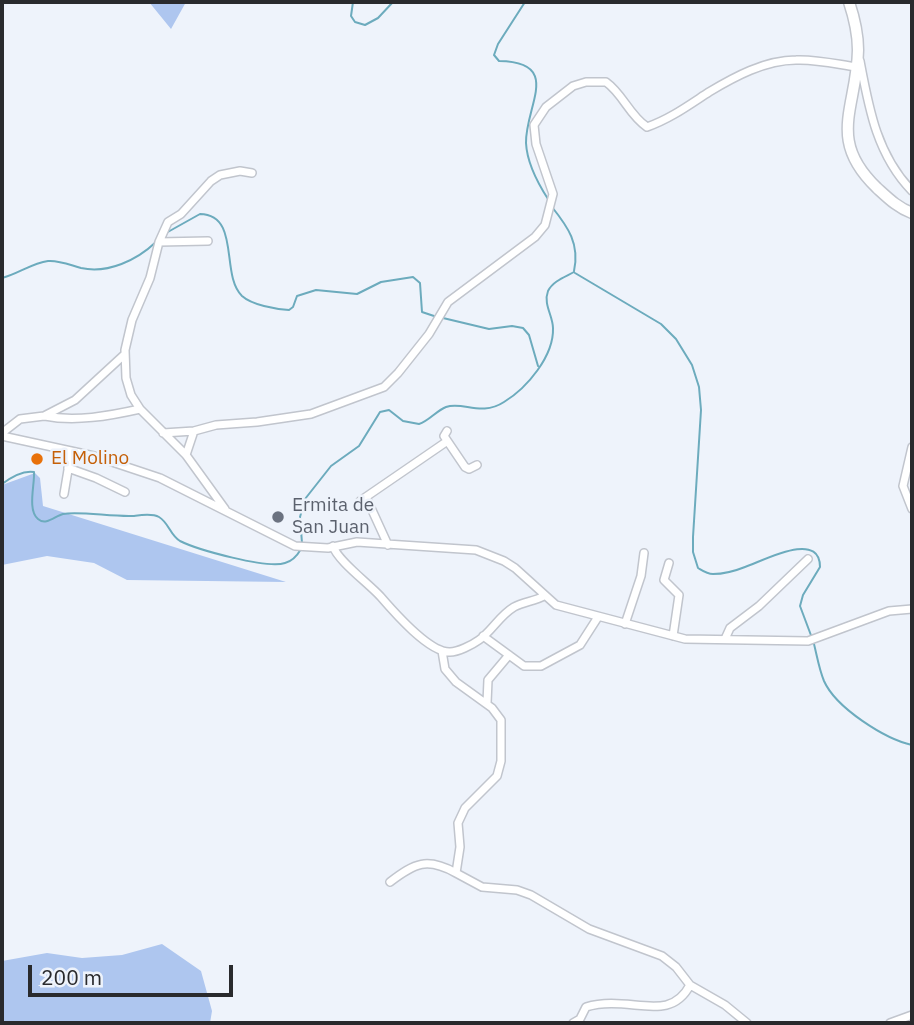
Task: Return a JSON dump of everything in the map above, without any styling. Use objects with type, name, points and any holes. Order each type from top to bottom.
[{"type":"street","points":[[849,2],[871,120],[888,160],[912,191]]},
{"type":"street","points":[[858,50],[848,113],[848,135],[854,161],[880,191],[898,206],[912,213]]},
{"type":"street","points":[[163,433],[311,414],[378,390],[398,373],[448,302],[541,232],[553,194],[539,158],[534,125],[547,107],[573,86],[586,82],[606,82],[647,127],[668,119],[713,90],[768,64],[794,60],[856,66]]},
{"type":"street","points":[[226,511],[186,455],[140,409],[129,387],[125,354],[132,320],[150,278],[159,242],[168,222],[181,214],[211,181],[229,172],[252,173]]},
{"type":"street","points":[[159,242],[208,241]]},
{"type":"street","points":[[44,416],[75,400],[125,354]]},
{"type":"street","points":[[2,434],[20,419],[44,416],[59,419],[106,416],[140,409]]},
{"type":"street","points":[[186,455],[194,431]]},
{"type":"street","points":[[447,431],[444,436],[446,442],[465,467],[469,469],[477,465]]},
{"type":"street","points":[[2,434],[120,464],[160,478],[295,546],[312,548],[357,542],[476,550],[515,568],[556,605],[673,636],[703,640],[808,641],[889,611],[912,609]]},
{"type":"street","points":[[388,545],[363,499],[446,442]]},
{"type":"street","points":[[912,447],[902,486],[912,509]]},
{"type":"street","points":[[64,494],[71,452]]},
{"type":"street","points":[[68,468],[125,492]]},
{"type":"street","points":[[333,546],[336,555],[357,572],[423,639],[442,651],[451,653],[479,640],[494,622],[516,606],[544,596]]},
{"type":"street","points":[[625,624],[645,554]]},
{"type":"street","points":[[725,639],[730,628],[759,606],[808,559]]},
{"type":"street","points":[[669,563],[664,580],[679,595],[673,636]]},
{"type":"street","points":[[483,636],[524,666],[541,666],[580,645],[598,617]]},
{"type":"street","points":[[442,651],[445,669],[456,682],[487,703],[501,720],[501,761],[497,776],[465,808],[458,823],[460,847],[456,873]]},
{"type":"street","points":[[487,703],[488,680],[509,655]]},
{"type":"street","points":[[390,882],[407,869],[430,863],[444,866],[482,887],[510,889],[531,895],[589,929],[662,956],[676,967],[690,985],[725,1005],[747,1023]]},
{"type":"street","points":[[573,1023],[580,1019],[586,1007],[600,1003],[660,1013],[674,1009],[684,1000],[690,985]]},
{"type":"street","points":[[890,1023],[912,1015]]},
{"type":"shaded area","points":[[149,2],[186,2],[171,29]]},
{"type":"shaded area","points":[[35,473],[40,478],[43,506],[286,582],[127,580],[94,563],[47,556],[2,565],[2,485]]},
{"type":"shaded area","points":[[162,944],[201,971],[212,1011],[210,1023],[2,1023],[2,961],[47,953],[82,958],[122,955]]},
{"type":"waterway","points":[[353,2],[351,16],[355,22],[365,25],[378,18],[393,2]]},
{"type":"waterway","points":[[525,2],[498,44],[494,55],[499,61],[518,63],[530,69],[535,78],[536,89],[526,143],[533,172],[548,199]]},
{"type":"waterway","points":[[552,207],[574,244],[574,271]]},
{"type":"waterway","points":[[166,233],[200,214],[213,217],[221,224],[226,235],[236,286],[242,296],[258,304],[289,310],[297,296],[316,290],[357,294],[381,282],[413,277],[420,283],[422,312],[437,317]]},
{"type":"waterway","points":[[2,278],[48,261],[91,269],[112,267],[140,255],[156,242]]},
{"type":"waterway","points":[[302,543],[300,517],[305,499],[331,466],[359,446],[380,412],[389,410],[403,421],[419,424],[446,407],[480,409],[496,406],[522,388],[538,370],[552,339],[553,323],[547,301],[548,291],[556,282],[574,272]]},
{"type":"waterway","points":[[575,273],[661,324],[676,339],[692,365],[699,387],[701,410],[693,537],[693,552],[698,568],[711,574],[725,573],[788,551],[811,550],[817,556],[820,567],[803,595],[800,606],[812,638]]},
{"type":"waterway","points":[[443,318],[489,329],[512,326],[523,328],[529,335],[538,366]]},
{"type":"waterway","points":[[2,484],[21,473],[34,472],[33,510],[41,521],[70,513],[153,515],[159,517],[180,541],[249,561],[276,564],[288,562],[301,549]]},
{"type":"waterway","points":[[814,644],[824,681],[839,702],[875,729],[912,745]]},
{"type":"place","name":"El Molino","points":[[37,459]]},
{"type":"place","name":"Ermita de San Juan","points":[[278,517]]}]
